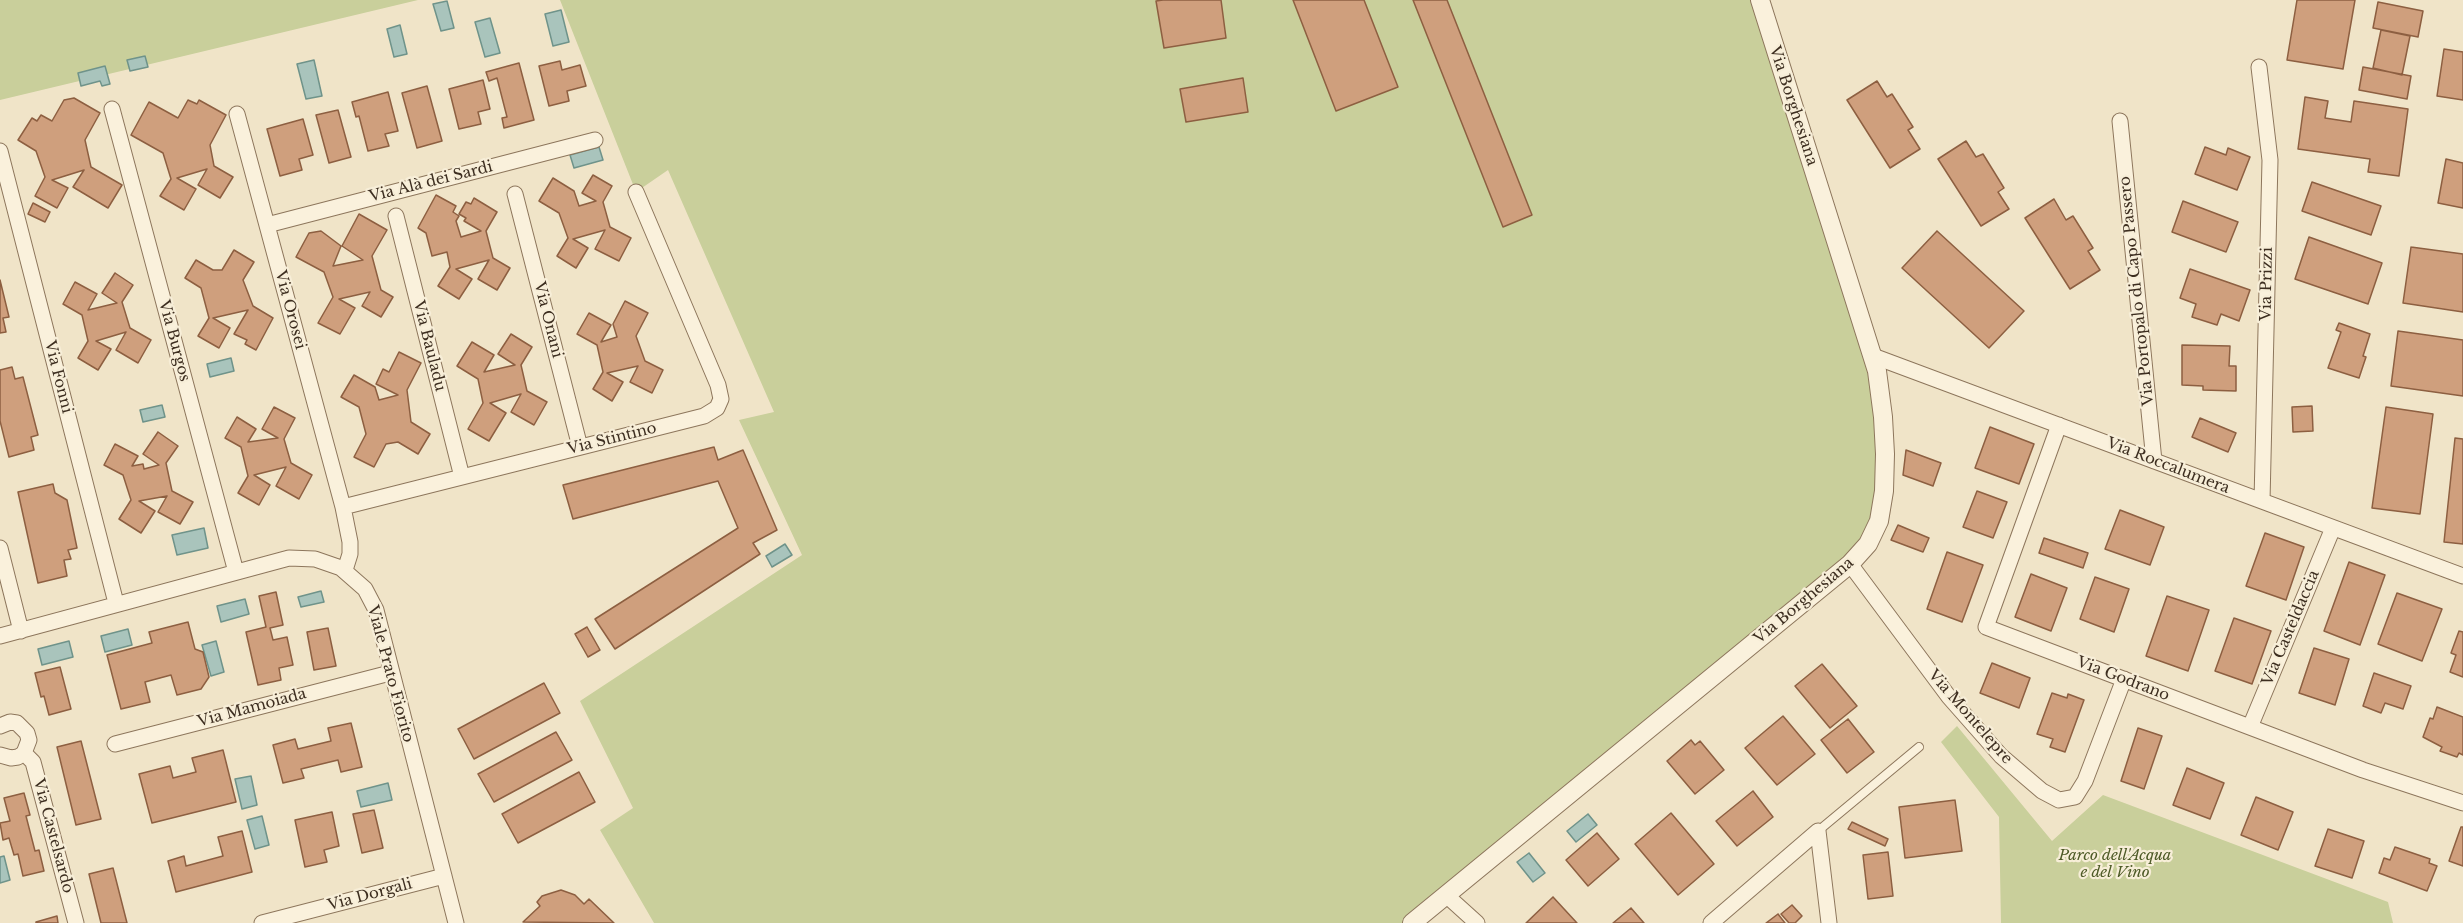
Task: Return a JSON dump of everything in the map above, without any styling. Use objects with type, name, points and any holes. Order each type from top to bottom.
[{"type":"street","name":"Via Borghesiana","points":[[1412,923],[1850,564],[1872,537],[1879,521],[1884,498],[1884,431],[1880,391],[1873,356],[1760,0]]},
{"type":"street","name":"Via Prizzi","points":[[2259,67],[2270,160],[2262,501]]},
{"type":"street","name":"Via Burgos","points":[[112,109],[236,572]]},
{"type":"street","name":"Via Orosei","points":[[237,114],[343,507]]},
{"type":"street","name":"Via Portopalo di Capo Passero","points":[[2120,121],[2154,461]]},
{"type":"street","name":"Via Alà dei Sardi","points":[[267,225],[595,140]]},
{"type":"street","name":"Via Fonni","points":[[0,152],[116,603]]},
{"type":"street","name":"Via Stintino","points":[[343,507],[704,416],[717,408],[720,399],[718,385],[636,192]]},
{"type":"street","name":"Via Onani","points":[[515,194],[580,447]]},
{"type":"street","name":"Via Bauladu","points":[[396,216],[462,477]]},
{"type":"street","name":"Via Roccalumera","points":[[1873,356],[2463,576]]},
{"type":"street","name":"Via Godrano","points":[[2059,425],[1986,627],[2363,770],[2463,802]]},
{"type":"street","points":[[343,507],[350,542],[350,555],[345,570]]},
{"type":"street","name":"Via Casteldaccia","points":[[2250,727],[2332,528]]},
{"type":"street","points":[[0,548],[21,630]]},
{"type":"street","name":"Viale Prato Fiorito","points":[[0,636],[116,603],[300,557],[329,563],[345,570],[365,589],[374,605],[456,923]]},
{"type":"street","name":"Via Montelepre","points":[[1850,564],[1949,697],[2001,756],[2042,791],[2059,800],[2075,797],[2085,781],[2124,679]]},
{"type":"street","name":"Via Mamoiada","points":[[115,744],[390,673]]},
{"type":"street","name":"Via Castelsardo","points":[[0,726],[10,722],[23,727],[29,740],[24,753],[33,762],[76,923]]},
{"type":"street","points":[[0,755],[11,758],[24,753]]},
{"type":"street","points":[[1711,923],[1818,831]]},
{"type":"street","points":[[1818,831],[1829,923]]},
{"type":"street","name":"Via Dorgali","points":[[262,923],[444,876]]},
{"type":"street","points":[[1446,894],[1463,917],[1477,923]]},
{"type":"lane","points":[[1818,831],[1919,747]]},
{"type":"green space","points":[[0,0],[418,0],[0,100]]},
{"type":"green space","points":[[560,0],[1760,0],[1883,417],[1872,537],[1412,923],[654,923],[600,830],[633,808],[580,701],[802,555],[739,420],[774,412],[668,170],[636,192]]},
{"type":"green space","name":"Parco dell'Acqua e del Vino","points":[[1957,726],[2052,841],[2103,795],[2388,902],[2393,923],[2001,923],[1999,817],[1941,742]]},
{"type":"water","points":[[447,1],[454,28],[441,31],[433,4]]},
{"type":"water","points":[[561,10],[569,42],[553,46],[545,14]]},
{"type":"water","points":[[490,18],[500,53],[485,57],[475,22]]},
{"type":"water","points":[[400,25],[407,54],[394,57],[387,29]]},
{"type":"water","points":[[145,56],[148,67],[130,71],[127,60]]},
{"type":"water","points":[[314,60],[322,96],[306,99],[297,64]]},
{"type":"water","points":[[105,66],[110,84],[102,86],[100,81],[81,86],[78,73]]},
{"type":"water","points":[[599,147],[603,160],[574,168],[570,155]]},
{"type":"water","points":[[231,358],[234,371],[210,377],[207,364]]},
{"type":"water","points":[[162,405],[165,417],[143,422],[140,410]]},
{"type":"water","points":[[204,528],[208,548],[177,555],[172,535]]},
{"type":"water","points":[[785,544],[792,555],[772,567],[766,556]]},
{"type":"water","points":[[321,591],[324,602],[301,607],[298,597]]},
{"type":"water","points":[[245,599],[249,614],[221,622],[217,606]]},
{"type":"water","points":[[128,629],[132,645],[105,652],[101,636]]},
{"type":"water","points":[[69,641],[73,657],[42,665],[38,649]]},
{"type":"water","points":[[216,641],[224,672],[211,676],[202,645]]},
{"type":"water","points":[[251,776],[257,805],[242,809],[235,779]]},
{"type":"water","points":[[388,783],[392,800],[361,807],[357,791]]},
{"type":"water","points":[[1588,814],[1597,825],[1576,842],[1567,831]]},
{"type":"water","points":[[262,816],[269,845],[255,849],[247,820]]},
{"type":"water","points":[[1529,853],[1545,873],[1533,882],[1517,862]]},
{"type":"water","points":[[4,856],[10,880],[0,883],[0,857]]},
{"type":"building","points":[[1221,0],[1226,38],[1164,48],[1156,1]]},
{"type":"building","points":[[1293,0],[1364,0],[1398,87],[1336,111]]},
{"type":"building","points":[[1413,0],[1447,0],[1532,215],[1503,227]]},
{"type":"building","points":[[2297,0],[2355,0],[2343,69],[2287,60]]},
{"type":"building","points":[[2378,2],[2423,11],[2418,37],[2373,28]]},
{"type":"building","points":[[2381,30],[2410,36],[2402,75],[2373,68]]},
{"type":"building","points":[[2444,49],[2463,52],[2463,100],[2437,96]]},
{"type":"building","points":[[560,61],[562,70],[580,65],[586,86],[567,91],[569,101],[549,106],[539,66]]},
{"type":"building","points":[[519,63],[534,120],[504,128],[502,118],[507,117],[497,78],[489,81],[486,72]]},
{"type":"building","points":[[2363,67],[2411,76],[2407,99],[2359,90]]},
{"type":"building","points":[[1243,78],[1248,112],[1186,122],[1180,89]]},
{"type":"building","points":[[483,80],[490,109],[478,112],[481,124],[459,129],[449,89]]},
{"type":"building","points":[[1877,81],[1887,97],[1892,94],[1913,127],[1908,130],[1920,149],[1890,168],[1847,100]]},
{"type":"building","points":[[427,86],[442,141],[417,148],[402,93]]},
{"type":"building","points":[[388,92],[398,131],[385,134],[389,146],[368,151],[359,116],[356,117],[352,102]]},
{"type":"building","points":[[2305,97],[2328,101],[2325,118],[2351,122],[2354,101],[2408,109],[2399,176],[2368,172],[2370,159],[2298,149]]},
{"type":"building","points":[[74,98],[100,113],[85,140],[91,167],[122,185],[108,208],[73,187],[84,170],[52,180],[68,188],[57,208],[35,196],[45,177],[36,151],[18,140],[32,118],[37,121],[41,115],[52,121],[64,100]]},
{"type":"building","points":[[188,100],[197,104],[199,100],[226,115],[210,145],[214,166],[233,177],[220,198],[198,185],[207,169],[177,178],[196,189],[184,210],[160,196],[171,179],[163,153],[131,135],[149,102],[178,118]]},
{"type":"building","points":[[338,110],[351,157],[329,163],[316,115]]},
{"type":"building","points":[[303,119],[313,155],[299,159],[302,170],[280,176],[267,129]]},
{"type":"building","points":[[1966,141],[1976,157],[1983,154],[2004,188],[1998,192],[2009,209],[1981,226],[1938,159]]},
{"type":"building","points":[[2205,147],[2226,155],[2228,148],[2250,157],[2237,190],[2195,174]]},
{"type":"building","points":[[2446,159],[2463,163],[2463,208],[2438,203]]},
{"type":"building","points":[[593,175],[612,186],[603,202],[610,227],[631,238],[619,261],[595,249],[605,230],[573,239],[588,248],[576,268],[557,256],[568,238],[559,213],[539,201],[553,178],[574,191],[579,206],[596,201],[582,193]]},
{"type":"building","points":[[2312,182],[2381,206],[2371,235],[2302,211]]},
{"type":"building","points":[[436,195],[456,206],[453,212],[459,216],[456,221],[461,237],[481,231],[464,221],[466,218],[459,214],[466,202],[471,204],[474,198],[497,212],[486,231],[493,258],[510,268],[497,290],[478,279],[489,260],[456,269],[472,279],[459,299],[438,286],[450,267],[447,252],[432,256],[426,233],[418,228]]},
{"type":"building","points":[[2054,199],[2066,220],[2073,216],[2093,248],[2088,251],[2100,270],[2070,289],[2025,218]]},
{"type":"building","points":[[2183,201],[2238,222],[2226,252],[2172,232]]},
{"type":"building","points":[[33,203],[50,212],[45,222],[28,214]]},
{"type":"building","points":[[359,214],[387,230],[372,256],[381,290],[393,297],[381,317],[362,306],[370,292],[339,299],[355,308],[340,334],[318,323],[333,297],[324,272],[296,257],[309,233],[321,231],[341,246],[333,266],[363,260],[342,246]]},
{"type":"building","points":[[1937,231],[2024,311],[1989,348],[1902,268]]},
{"type":"building","points":[[2309,237],[2382,263],[2368,304],[2295,279]]},
{"type":"building","points":[[2411,247],[2463,254],[2463,312],[2403,303]]},
{"type":"building","points":[[234,250],[254,262],[243,280],[253,306],[273,318],[256,350],[245,344],[247,340],[234,334],[248,310],[213,318],[230,328],[219,348],[198,336],[209,318],[201,288],[185,278],[196,260],[213,270],[222,270]]},
{"type":"building","points":[[2190,269],[2250,290],[2239,321],[2221,314],[2217,325],[2192,317],[2196,304],[2180,298]]},
{"type":"building","points":[[115,273],[133,285],[122,302],[130,328],[151,340],[138,363],[116,350],[126,332],[96,341],[111,349],[98,370],[78,358],[88,341],[82,315],[63,304],[75,282],[97,294],[88,310],[117,303],[102,293]]},
{"type":"building","points":[[0,280],[9,317],[3,318],[6,332],[0,333]]},
{"type":"building","points":[[625,301],[648,313],[636,336],[645,361],[663,370],[652,393],[630,382],[638,366],[607,373],[623,382],[612,401],[593,389],[603,372],[597,345],[577,334],[589,313],[611,325],[601,342],[617,337],[613,324]]},
{"type":"building","points":[[2339,323],[2370,334],[2359,378],[2328,368],[2341,332],[2336,330]]},
{"type":"building","points":[[2398,331],[2463,340],[2463,396],[2391,386]]},
{"type":"building","points":[[511,334],[532,347],[521,365],[527,391],[547,402],[534,425],[511,412],[521,394],[490,403],[506,413],[489,441],[468,429],[483,403],[478,379],[457,366],[472,342],[494,355],[484,372],[515,365],[498,354]]},
{"type":"building","points":[[2182,345],[2230,346],[2229,366],[2236,366],[2236,391],[2203,390],[2203,386],[2182,385]]},
{"type":"building","points":[[399,352],[421,363],[407,390],[411,422],[430,434],[418,454],[398,442],[386,444],[374,467],[354,457],[366,434],[359,407],[341,397],[354,375],[375,387],[379,400],[398,395],[376,384],[383,369],[389,372]]},
{"type":"building","points":[[12,367],[15,379],[23,377],[38,435],[31,437],[34,450],[9,457],[0,421],[0,370]]},
{"type":"building","points":[[2312,406],[2313,431],[2293,432],[2292,407]]},
{"type":"building","points":[[274,407],[295,418],[284,439],[291,463],[312,475],[299,499],[276,486],[286,467],[254,475],[270,485],[259,505],[238,493],[248,476],[241,447],[225,438],[237,417],[256,429],[248,442],[278,438],[262,429]]},
{"type":"building","points":[[2386,407],[2433,414],[2420,514],[2372,508]]},
{"type":"building","points":[[2200,418],[2236,433],[2228,452],[2192,437]]},
{"type":"building","points":[[1990,427],[2034,444],[2019,484],[1975,468]]},
{"type":"building","points":[[158,432],[178,446],[166,463],[172,491],[193,502],[180,524],[158,512],[167,496],[139,501],[155,511],[141,533],[119,519],[131,500],[123,475],[104,465],[115,444],[138,456],[132,466],[143,464],[144,469],[159,465],[143,454]]},
{"type":"building","points":[[2455,438],[2463,439],[2463,544],[2444,542]]},
{"type":"building","points":[[714,447],[718,460],[743,450],[777,530],[753,543],[760,554],[615,649],[595,619],[738,528],[718,481],[573,519],[563,485]]},
{"type":"building","points":[[1906,450],[1941,463],[1933,486],[1903,475]]},
{"type":"building","points":[[53,484],[55,493],[67,500],[77,548],[68,550],[71,559],[64,560],[67,576],[38,583],[18,492]]},
{"type":"building","points":[[1977,491],[2007,502],[1993,538],[1963,527]]},
{"type":"building","points":[[2120,510],[2164,527],[2150,565],[2105,549]]},
{"type":"building","points":[[1898,525],[1929,538],[1923,552],[1891,540]]},
{"type":"building","points":[[2265,533],[2304,547],[2286,600],[2246,586]]},
{"type":"building","points":[[2044,538],[2088,553],[2083,568],[2039,553]]},
{"type":"building","points":[[1947,552],[1983,565],[1962,622],[1927,609]]},
{"type":"building","points":[[2349,562],[2385,575],[2360,645],[2324,631]]},
{"type":"building","points":[[2031,574],[2067,588],[2051,631],[2015,617]]},
{"type":"building","points":[[2095,577],[2129,589],[2114,632],[2080,619]]},
{"type":"building","points":[[276,592],[283,625],[270,628],[273,640],[287,637],[293,665],[279,668],[281,680],[258,685],[246,632],[266,627],[259,596]]},
{"type":"building","points":[[2397,593],[2442,609],[2422,661],[2378,644]]},
{"type":"building","points":[[2167,596],[2209,610],[2188,671],[2146,656]]},
{"type":"building","points":[[2234,618],[2271,631],[2252,684],[2215,671]]},
{"type":"building","points":[[188,622],[195,649],[203,652],[209,677],[201,689],[177,695],[171,675],[145,682],[150,702],[121,709],[107,655],[152,643],[149,632]]},
{"type":"building","points":[[587,627],[600,650],[588,657],[575,634]]},
{"type":"building","points":[[328,628],[336,666],[314,670],[307,632]]},
{"type":"building","points":[[2459,631],[2463,632],[2463,677],[2450,672],[2456,655],[2451,653]]},
{"type":"building","points":[[2314,648],[2349,659],[2335,705],[2299,693]]},
{"type":"building","points":[[1992,663],[2030,678],[2019,708],[1980,693]]},
{"type":"building","points":[[1822,664],[1857,706],[1830,728],[1795,686]]},
{"type":"building","points":[[60,667],[71,709],[49,715],[44,696],[41,697],[35,673]]},
{"type":"building","points":[[2374,673],[2411,686],[2403,709],[2385,703],[2381,713],[2363,706]]},
{"type":"building","points":[[544,683],[560,713],[474,759],[458,729]]},
{"type":"building","points":[[2052,693],[2067,698],[2068,694],[2084,700],[2065,752],[2050,747],[2053,739],[2037,734]]},
{"type":"building","points":[[2437,707],[2463,717],[2463,755],[2459,753],[2457,757],[2440,751],[2442,747],[2423,737]]},
{"type":"building","points":[[1783,716],[1815,754],[1777,785],[1745,748]]},
{"type":"building","points":[[1848,719],[1874,752],[1847,773],[1821,740]]},
{"type":"building","points":[[351,723],[362,767],[341,772],[338,760],[301,769],[304,778],[283,783],[273,745],[295,739],[298,749],[331,741],[328,728]]},
{"type":"building","points":[[2138,728],[2162,736],[2144,789],[2121,781]]},
{"type":"building","points":[[556,732],[572,760],[494,802],[478,774]]},
{"type":"building","points":[[1691,740],[1695,745],[1700,741],[1724,770],[1695,794],[1667,761]]},
{"type":"building","points":[[81,741],[101,819],[76,825],[57,747]]},
{"type":"building","points":[[223,750],[236,802],[152,823],[139,774],[170,766],[173,778],[196,772],[192,758]]},
{"type":"building","points":[[2187,768],[2224,783],[2210,819],[2173,805]]},
{"type":"building","points":[[579,772],[595,802],[518,843],[502,814]]},
{"type":"building","points":[[1753,791],[1773,817],[1737,846],[1716,821]]},
{"type":"building","points":[[24,793],[30,815],[26,816],[35,851],[39,850],[44,871],[23,876],[18,854],[14,855],[9,838],[3,840],[0,823],[10,821],[4,798]]},
{"type":"building","points":[[2256,797],[2293,812],[2278,850],[2241,835]]},
{"type":"building","points":[[1955,800],[1962,851],[1905,858],[1899,807]]},
{"type":"building","points":[[374,810],[383,848],[362,853],[353,814]]},
{"type":"building","points":[[332,812],[339,846],[324,850],[327,862],[305,867],[295,820]]},
{"type":"building","points":[[1671,813],[1714,864],[1678,895],[1635,844]]},
{"type":"building","points":[[1852,822],[1888,839],[1885,846],[1848,829]]},
{"type":"building","points":[[2461,827],[2463,827],[2463,866],[2449,861]]},
{"type":"building","points":[[2328,829],[2364,841],[2352,878],[2315,866]]},
{"type":"building","points":[[242,831],[252,872],[176,892],[168,861],[184,856],[186,866],[223,856],[218,837]]},
{"type":"building","points":[[1597,833],[1619,859],[1588,886],[1566,860]]},
{"type":"building","points":[[2395,847],[2430,859],[2429,863],[2437,866],[2427,891],[2379,873],[2384,858],[2390,860]]},
{"type":"building","points":[[1888,852],[1893,896],[1868,899],[1863,855]]},
{"type":"building","points":[[113,868],[127,923],[101,923],[89,874]]},
{"type":"building","points":[[561,890],[575,895],[584,904],[589,899],[614,923],[523,922],[540,906],[537,902],[542,896]]},
{"type":"building","points":[[1553,897],[1577,923],[1526,923]]},
{"type":"building","points":[[1792,905],[1802,916],[1795,923],[1789,923],[1781,914]]},
{"type":"building","points":[[1631,908],[1644,923],[1613,923]]},
{"type":"building","points":[[1778,914],[1785,923],[1766,923]]},
{"type":"building","points":[[57,916],[58,923],[36,923],[36,922]]}]
